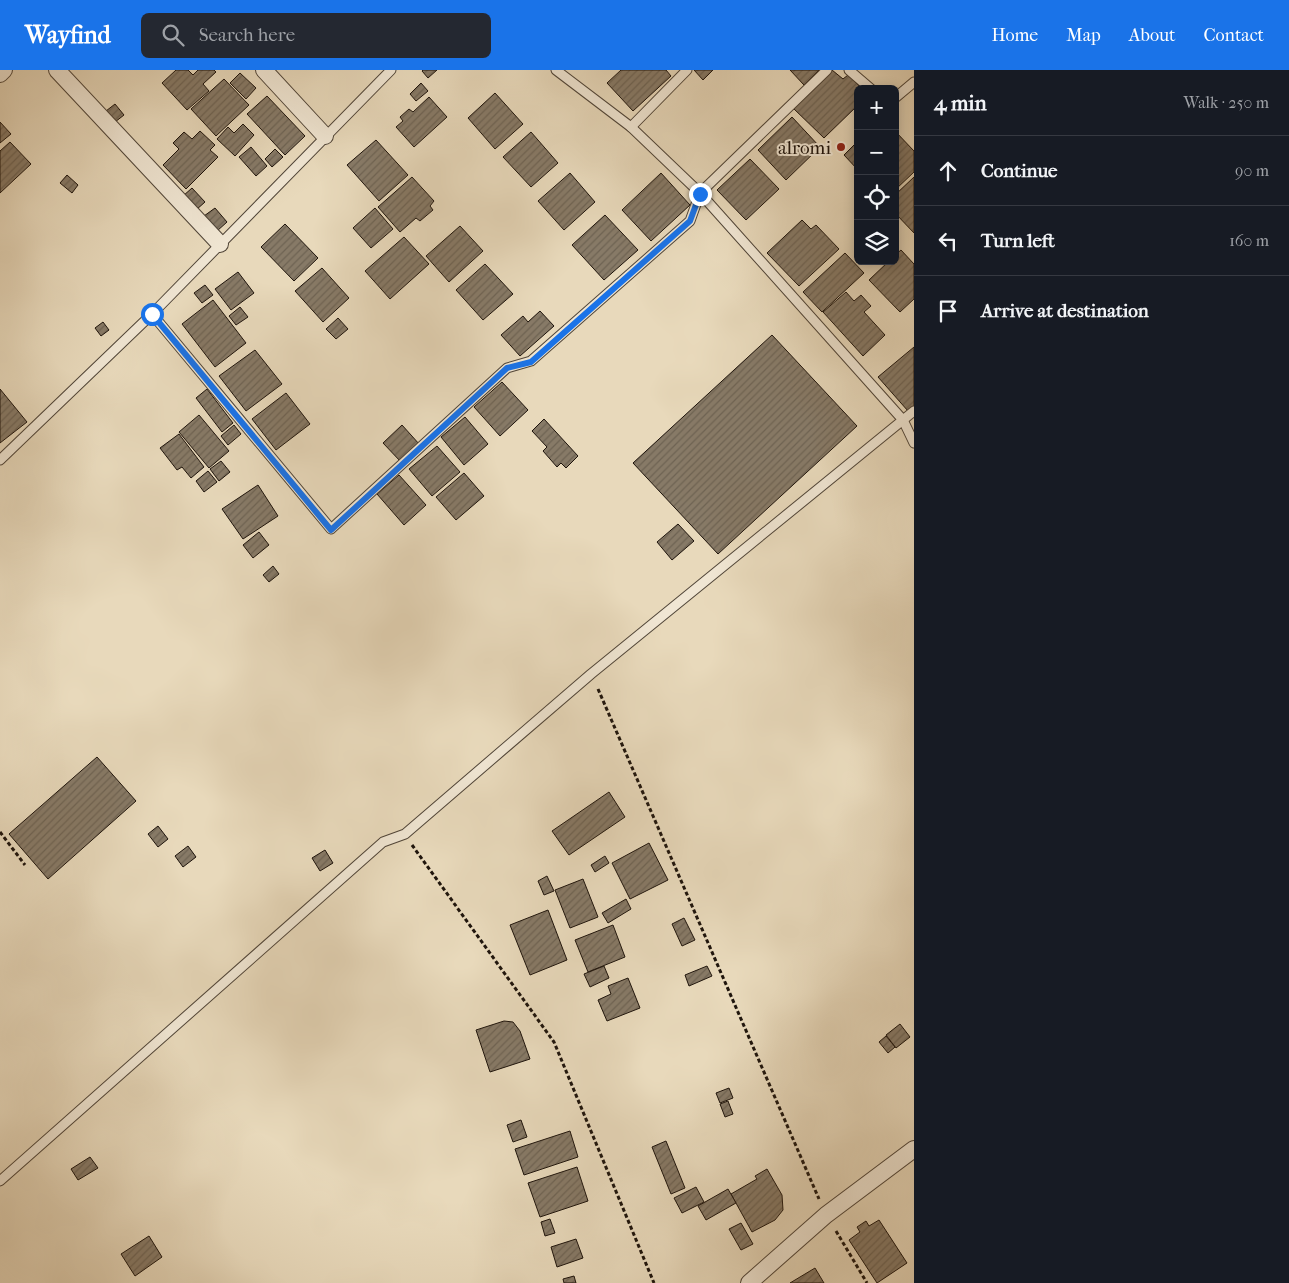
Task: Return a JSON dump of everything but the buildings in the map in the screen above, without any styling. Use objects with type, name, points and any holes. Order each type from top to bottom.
[{"type":"street","points":[[0,74],[4,70]]},
{"type":"street","points":[[57,70],[220,244]]},
{"type":"street","points":[[264,70],[324,136]]},
{"type":"street","points":[[749,1283],[826,1215],[914,1149]]},
{"type":"lane","points":[[0,460],[152,314],[324,136],[392,70]]},
{"type":"lane","points":[[556,70],[631,127],[700,194],[903,420],[914,443]]},
{"type":"lane","points":[[631,127],[687,70]]},
{"type":"lane","points":[[152,314],[331,530],[507,368],[531,362],[690,221],[700,194],[827,70]]},
{"type":"lane","points":[[849,70],[866,85]]},
{"type":"lane","points":[[899,95],[914,82]]},
{"type":"lane","points":[[0,1182],[383,842],[405,834],[591,674],[914,411]]},
{"type":"path","points":[[591,674],[826,1215],[867,1283]]},
{"type":"path","points":[[0,832],[24,866]]},
{"type":"path","points":[[405,834],[554,1042],[654,1283]]},
{"type":"place","name":"alromi","points":[[841,147]]},
{"type":"route","points":[[152,314],[331,530],[507,368],[531,362],[690,221],[700,194]]}]
